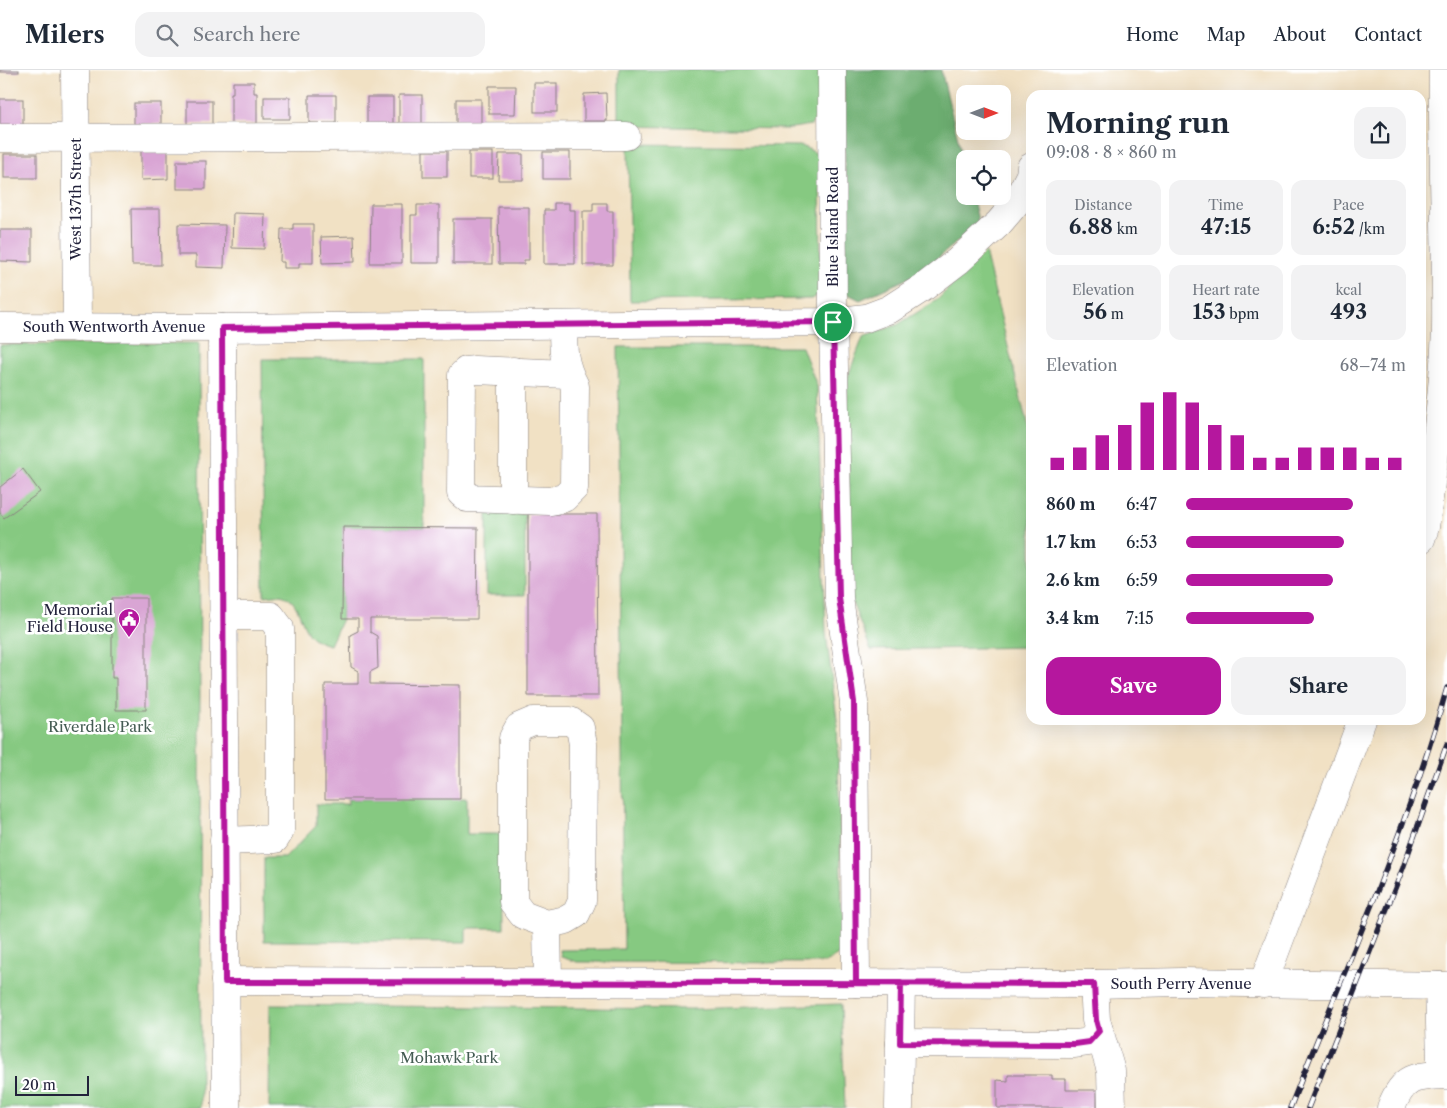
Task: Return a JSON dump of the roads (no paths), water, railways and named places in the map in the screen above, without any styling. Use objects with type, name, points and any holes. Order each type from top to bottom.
[{"type":"street","name":"West 137th Street","points":[[74,70],[77,328]]},
{"type":"street","name":"Blue Island Road","points":[[832,70],[833,322],[839,598],[854,702],[856,983]]},
{"type":"street","points":[[1426,519],[1436,444],[1446,331],[1447,243],[1443,70]]},
{"type":"street","points":[[0,138],[626,136]]},
{"type":"street","name":"South Wentworth Avenue","points":[[0,327],[222,328],[833,322],[866,318],[890,310],[958,261],[999,223],[1016,203],[1026,183]]},
{"type":"street","points":[[563,324],[563,353],[568,374],[575,386],[574,488],[564,498],[550,501],[467,498],[461,493],[462,376],[466,371],[568,374]]},
{"type":"street","points":[[222,328],[226,1108]]},
{"type":"street","points":[[513,372],[513,500]]},
{"type":"street","points":[[223,616],[271,616],[280,628],[280,831],[275,839],[224,841]]},
{"type":"street","points":[[533,721],[570,721],[580,728],[583,744],[582,901],[576,914],[566,920],[547,924],[523,915],[513,902],[513,738],[519,727],[533,721]]},
{"type":"street","points":[[1263,984],[1360,725]]},
{"type":"street","points":[[547,924],[548,982]]},
{"type":"street","name":"South Perry Avenue","points":[[225,982],[1443,986]]},
{"type":"street","points":[[899,1108],[901,983]]},
{"type":"street","points":[[1094,984],[1096,1020],[1111,1071],[1112,1108]]},
{"type":"street","points":[[1443,986],[1441,1061],[1447,1067]]},
{"type":"street","points":[[900,1043],[1075,1044],[1089,1042],[1099,1031]]},
{"type":"street","points":[[1391,1108],[1399,1089],[1406,1083],[1426,1075],[1447,1075]]},
{"type":"railway","points":[[1290,1108],[1394,847],[1431,741],[1447,688]]},
{"type":"railway","points":[[1308,1108],[1403,868],[1447,744]]},
{"type":"place","name":"Memorial Field House","points":[[129,638]]},
{"type":"park label","name":"Riverdale Park","points":[[100,727]]},
{"type":"park label","name":"Mohawk Park","points":[[449,1058]]}]
